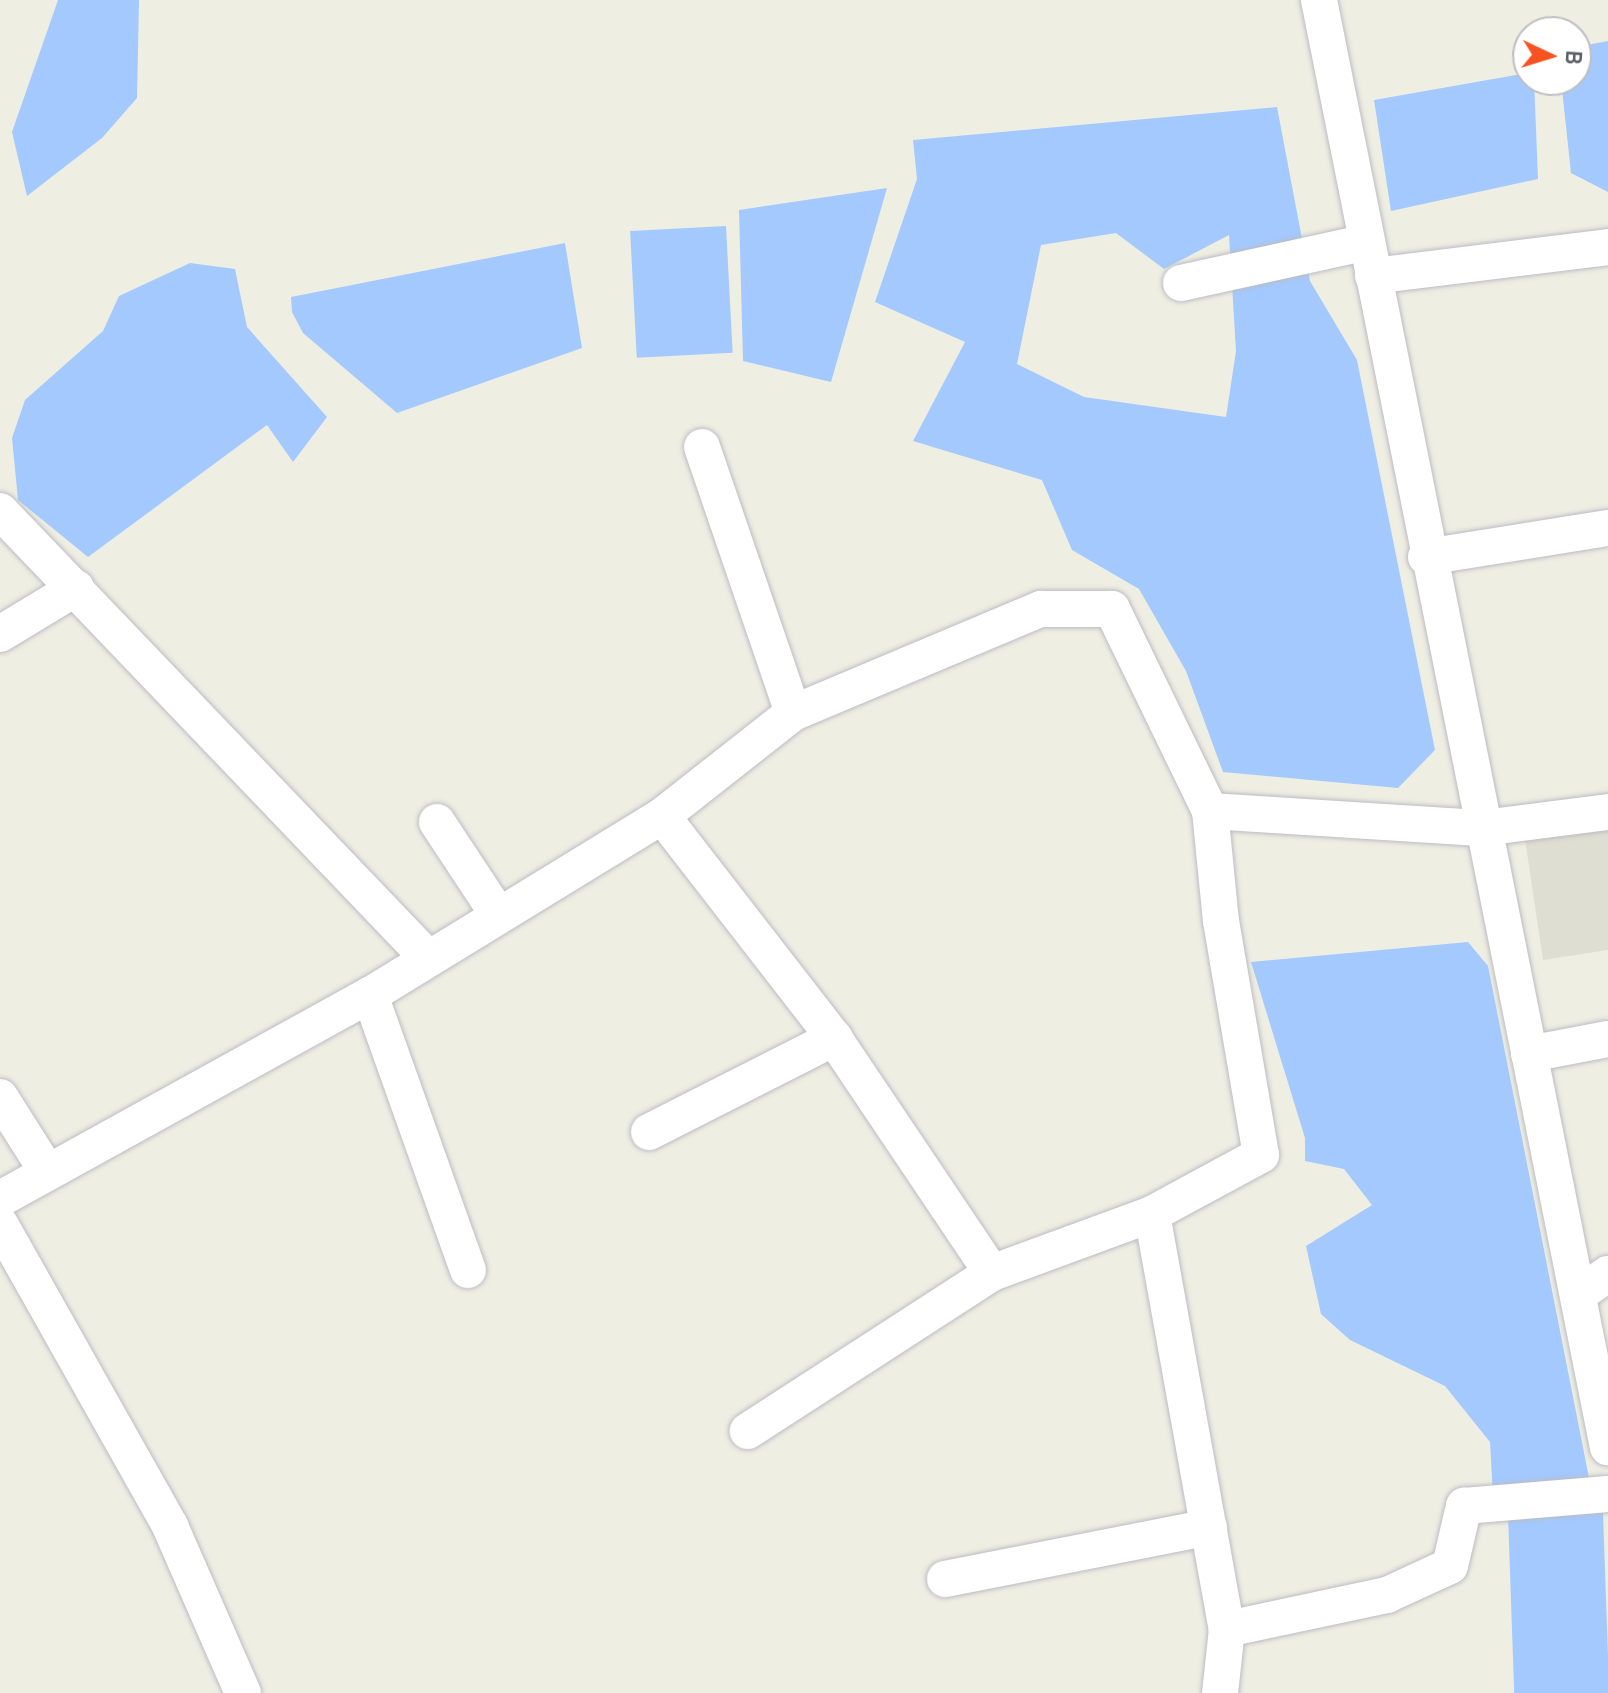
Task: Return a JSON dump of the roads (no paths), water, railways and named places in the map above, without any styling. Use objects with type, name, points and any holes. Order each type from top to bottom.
[{"type":"street","points":[[1319,0],[1426,557],[1608,1447]]},
{"type":"street","points":[[1181,283],[1370,259],[1608,247]]},
{"type":"street","points":[[702,447],[793,713]]},
{"type":"street","points":[[0,511],[426,956]]},
{"type":"street","points":[[1426,557],[1608,528]]},
{"type":"street","points":[[0,634],[76,588]]},
{"type":"street","points":[[0,1199],[370,995],[426,956],[662,816],[793,713],[1041,609],[1112,609],[1210,811],[1221,921],[1261,1155],[1152,1214],[992,1273],[748,1431]]},
{"type":"street","points":[[1210,811],[1483,828],[1608,812]]},
{"type":"street","points":[[662,816],[834,1038],[992,1273]]},
{"type":"street","points":[[437,822],[497,913]]},
{"type":"street","points":[[370,995],[468,1270]]},
{"type":"street","points":[[649,1132],[834,1038]]},
{"type":"street","points":[[1529,1054],[1608,1039]]},
{"type":"street","points":[[0,1097],[47,1171]]},
{"type":"street","points":[[1152,1214],[1227,1629],[1214,1690]]},
{"type":"street","points":[[0,1224],[170,1526],[243,1693]]},
{"type":"street","points":[[1579,1294],[1608,1274]]},
{"type":"street","points":[[1227,1629],[1387,1595],[1450,1566],[1464,1506],[1608,1494]]},
{"type":"street","points":[[945,1579],[1209,1527]]},
{"type":"water","points":[[58,0],[139,0],[137,98],[102,138],[27,196],[12,132]]},
{"type":"water","points":[[1608,41],[1608,192],[1571,173],[1563,96],[1592,96],[1592,44]]},
{"type":"water","points":[[1512,76],[1512,96],[1535,96],[1538,179],[1391,211],[1374,100]]},
{"type":"water","points":[[1277,107],[1310,281],[1357,360],[1435,750],[1398,788],[1223,772],[1186,671],[1139,589],[1072,550],[1042,480],[913,441],[965,342],[875,302],[917,179],[913,140]],"holes":[[[1116,233],[1164,269],[1229,235],[1236,351],[1226,417],[1084,397],[1017,364],[1041,245]]]},
{"type":"water","points":[[887,188],[831,382],[743,361],[739,210]]},
{"type":"water","points":[[726,226],[733,353],[637,358],[630,231]]},
{"type":"water","points":[[565,243],[582,348],[397,413],[303,333],[292,312],[291,297]]},
{"type":"water","points":[[190,263],[235,269],[247,327],[327,417],[293,462],[267,425],[88,557],[18,500],[12,438],[25,400],[103,331],[119,296]]},
{"type":"water","points":[[1468,942],[1488,966],[1590,1483],[1493,1496],[1490,1442],[1445,1386],[1350,1340],[1321,1314],[1306,1246],[1372,1205],[1344,1169],[1305,1161],[1305,1138],[1251,962]]},
{"type":"water","points":[[1603,1513],[1608,1693],[1514,1693],[1508,1516]]}]
